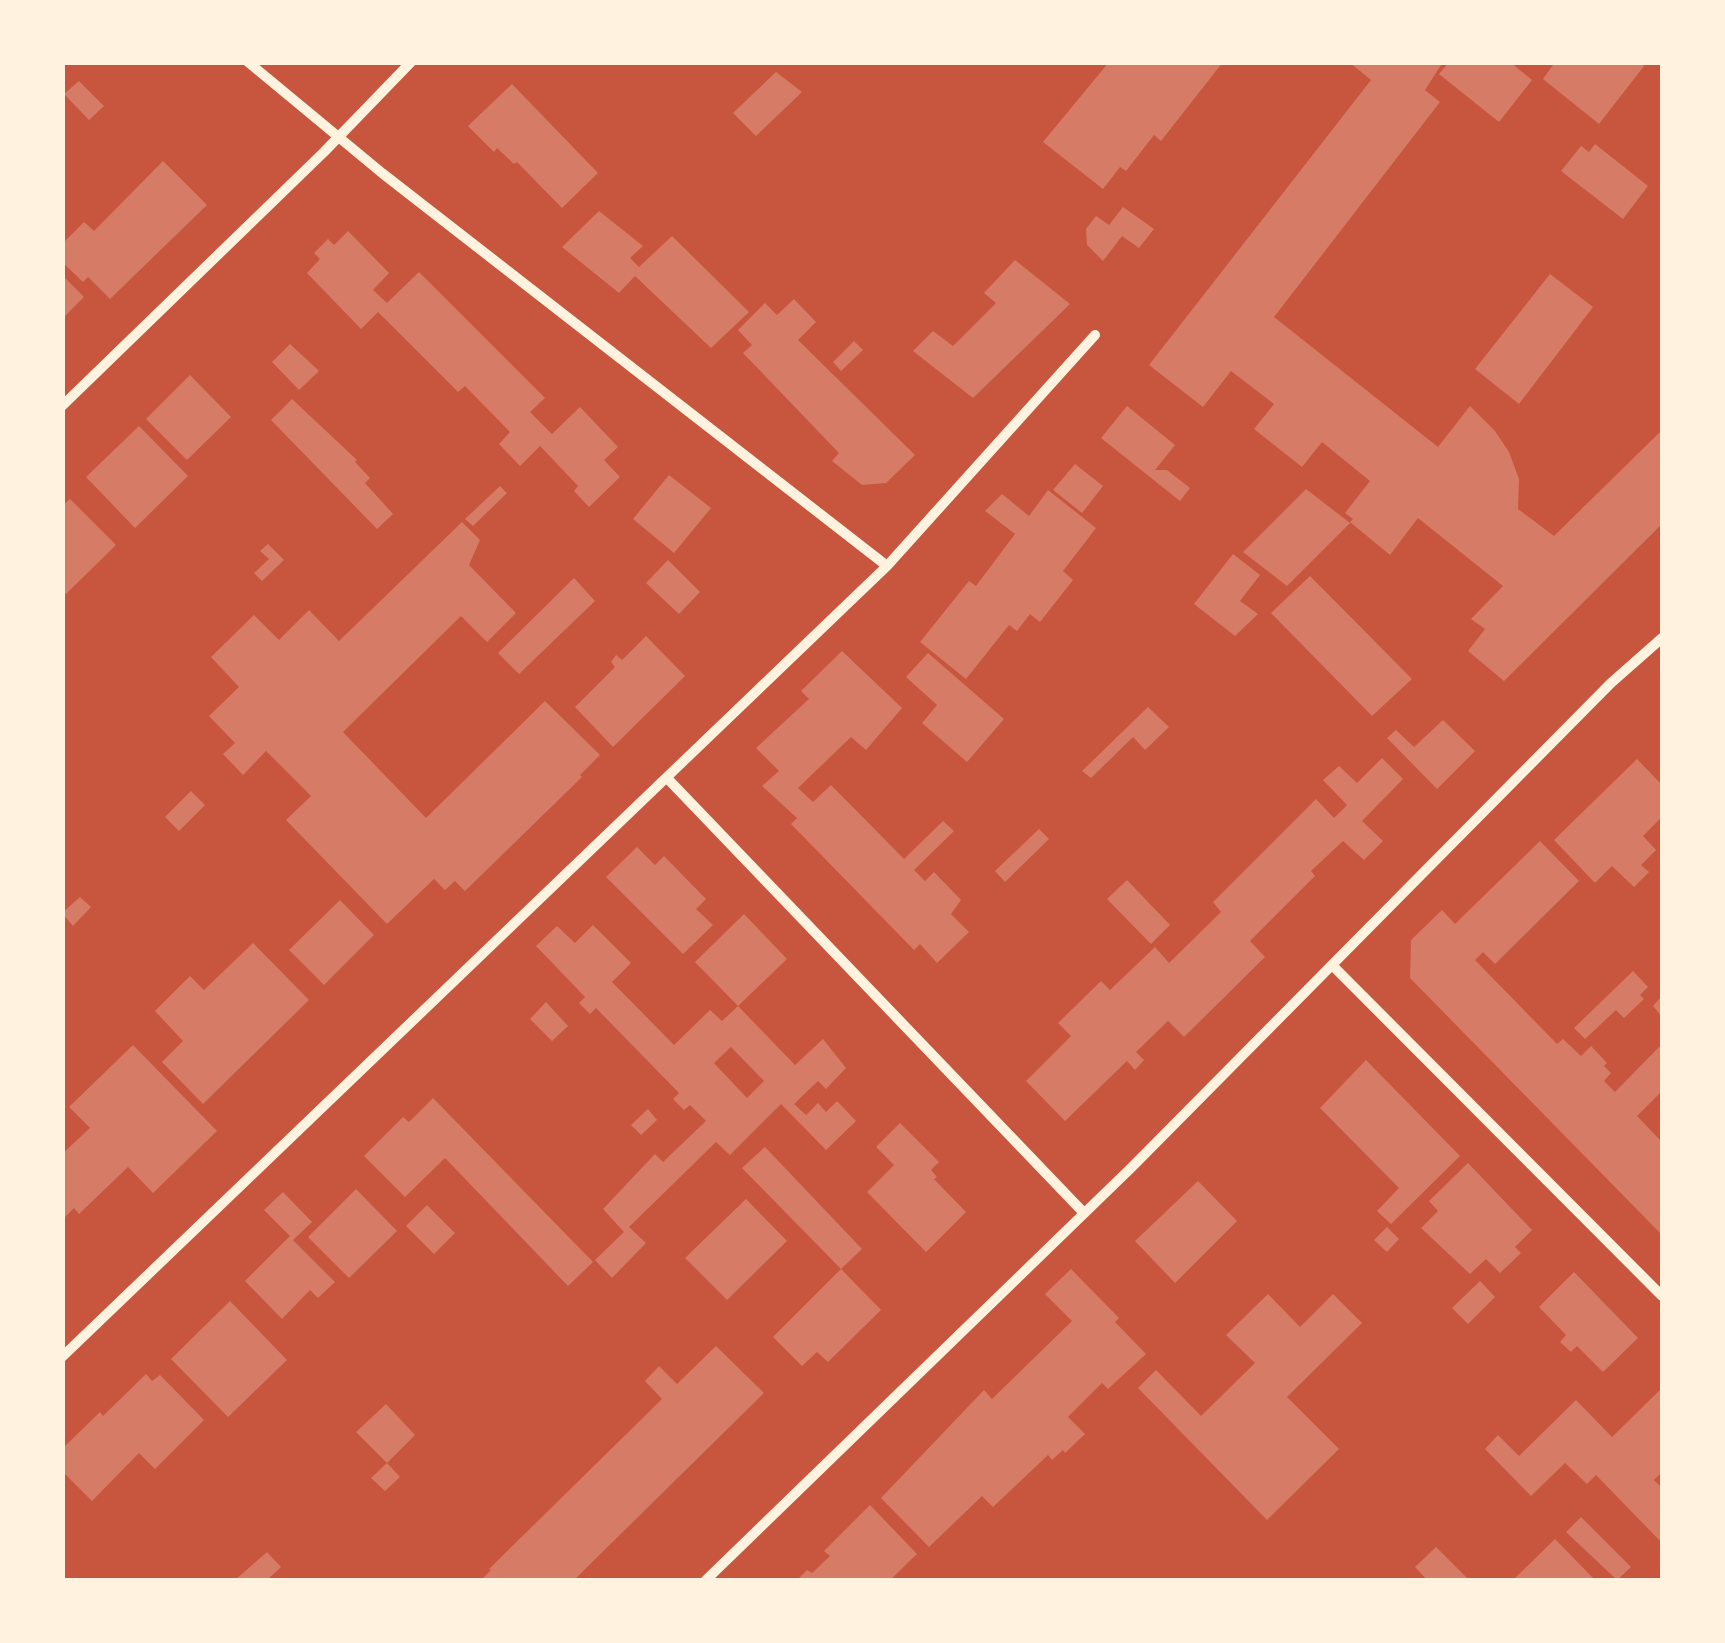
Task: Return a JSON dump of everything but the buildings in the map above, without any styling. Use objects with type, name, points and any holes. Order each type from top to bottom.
[{"type":"street","points":[[248,62],[886,566]]},
{"type":"street","points":[[62,406],[411,62]]},
{"type":"street","points":[[62,1357],[886,566],[1095,335]]},
{"type":"street","points":[[706,1580],[1084,1213],[1612,682],[1662,638]]},
{"type":"street","points":[[667,778],[1084,1213]]},
{"type":"street","points":[[1332,965],[1662,1296]]}]
